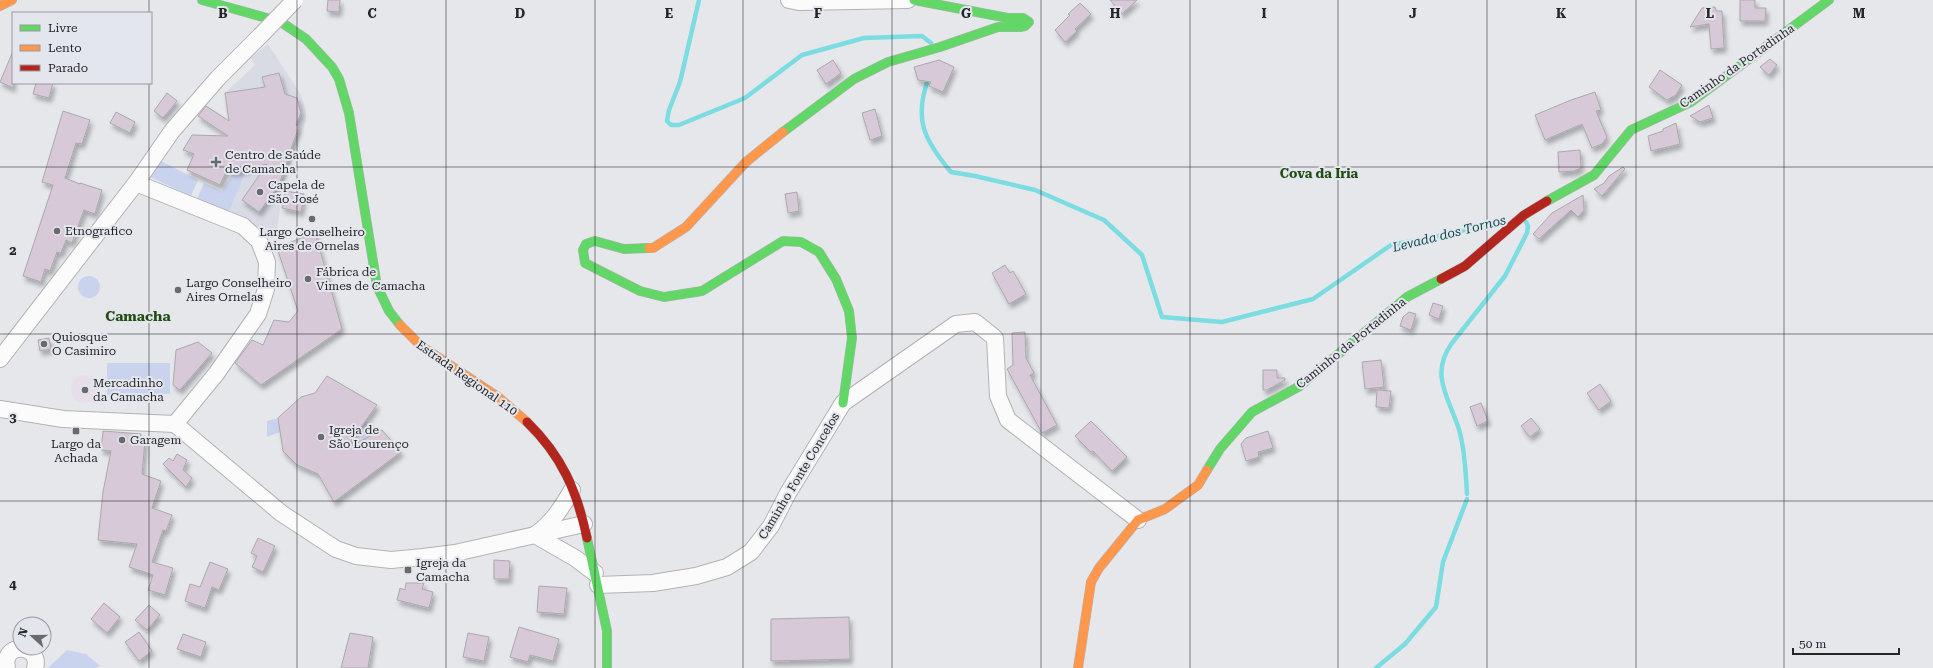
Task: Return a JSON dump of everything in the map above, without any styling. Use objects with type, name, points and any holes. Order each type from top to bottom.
[{"type":"street","points":[[0,6],[12,0]]},
{"type":"street","name":"Estrada Regional 110","points":[[202,0],[232,7],[281,22],[306,40],[332,67],[339,79],[350,113],[377,286],[387,310],[395,322],[417,345],[489,391],[517,412],[538,434],[560,463],[572,490],[584,524],[608,639],[607,668]]},
{"type":"street","points":[[0,359],[136,183],[172,131],[218,78],[295,0]]},
{"type":"street","points":[[790,0],[799,2],[908,0]]},
{"type":"street","points":[[843,403],[852,338],[849,311],[836,280],[819,252],[801,242],[783,240],[702,291],[664,297],[640,292],[585,264],[583,250],[586,244],[595,241],[624,250],[653,248],[686,227],[746,162],[819,104],[854,79],[888,62],[940,47],[998,27],[1020,28],[1029,22],[1023,18],[1008,18],[914,0]]},
{"type":"street","name":"Caminho da Portadinha","points":[[1138,520],[1165,509],[1198,485],[1220,449],[1252,412],[1300,386],[1407,297],[1465,266],[1524,216],[1562,192],[1594,175],[1617,145],[1631,130],[1690,102],[1829,0]]},
{"type":"street","points":[[136,183],[243,226],[259,241],[267,262],[266,289],[258,314],[216,374],[174,424]]},
{"type":"street","name":"Caminho Fonte Concelos","points":[[596,579],[653,583],[696,576],[727,567],[751,552],[772,526],[788,493],[843,403],[956,324],[975,322],[995,338],[998,396],[1008,420],[1138,520]]},
{"type":"street","points":[[0,409],[63,419],[174,424],[286,517],[336,549],[356,556],[390,560],[423,558],[455,553],[584,524]]},
{"type":"street","points":[[535,535],[549,525],[572,490]]},
{"type":"street","points":[[1078,668],[1091,582],[1099,568],[1138,520]]},
{"type":"street","points":[[535,535],[575,558],[596,579]]},
{"type":"street","points":[[7,668],[6,663],[9,655],[7,651],[22,648],[29,651],[34,656],[36,664],[35,668]]},
{"type":"shaded area","points":[[268,44],[301,95],[306,111],[306,120],[283,186],[276,237],[228,214],[260,134],[230,127],[225,93],[255,65],[251,58]]},
{"type":"shaded area","points":[[252,157],[228,214],[197,199],[204,183],[222,191],[234,172]]},
{"type":"shaded area","points":[[159,160],[198,180],[191,196],[148,176]]},
{"type":"shaded area","points":[[89,276],[97,279],[100,287],[97,295],[89,298],[81,295],[78,287],[81,279]]},
{"type":"shaded area","points":[[107,363],[170,363],[170,394],[107,395]]},
{"type":"shaded area","name":"Mercadinho da Camacha","points":[[85,375],[95,379],[99,389],[95,399],[85,403],[75,399],[71,389],[75,379]]},
{"type":"shaded area","points":[[278,418],[280,432],[267,437],[267,421]]},
{"type":"shaded area","points":[[365,421],[382,430],[361,441],[362,433],[341,423],[362,426]]},
{"type":"shaded area","points":[[67,650],[86,654],[100,666],[95,668],[48,668]]},
{"type":"building","points":[[328,0],[340,0],[339,12],[327,11]]},
{"type":"building","points":[[1110,0],[1137,0],[1122,14]]},
{"type":"building","points":[[1740,0],[1755,0],[1755,8],[1766,8],[1765,21],[1740,21]]},
{"type":"building","points":[[1080,3],[1091,14],[1075,29],[1077,31],[1065,42],[1055,30],[1070,15],[1068,14]]},
{"type":"building","points":[[1715,7],[1716,11],[1722,11],[1724,48],[1711,49],[1709,24],[1690,27],[1702,8]]},
{"type":"building","points":[[12,53],[13,88],[0,82]]},
{"type":"building","points":[[1770,59],[1777,65],[1769,75],[1760,67]]},
{"type":"building","points":[[833,60],[841,73],[826,84],[817,70]]},
{"type":"building","points":[[939,60],[954,67],[943,92],[929,86],[931,82],[918,80],[914,67]]},
{"type":"building","points":[[1660,70],[1682,85],[1676,95],[1667,100],[1649,87]]},
{"type":"building","points":[[279,73],[285,94],[297,98],[301,113],[296,125],[299,126],[279,185],[259,212],[242,200],[267,164],[234,172],[227,170],[220,185],[187,170],[194,154],[183,150],[192,135],[228,136],[198,116],[206,106],[229,121],[225,93],[265,87],[262,77]]},
{"type":"building","points":[[36,84],[53,84],[49,98],[33,94]]},
{"type":"building","points":[[1595,92],[1601,110],[1596,111],[1607,137],[1602,144],[1592,148],[1582,124],[1545,140],[1535,115]]},
{"type":"building","points":[[167,93],[177,101],[163,118],[154,111]]},
{"type":"building","points":[[1709,105],[1713,118],[1700,122],[1690,116]]},
{"type":"building","points":[[875,109],[882,136],[870,140],[862,113]]},
{"type":"building","name":"Etnografico","points":[[63,111],[90,120],[82,144],[76,143],[65,178],[102,190],[95,214],[84,210],[72,243],[66,240],[61,253],[57,252],[50,271],[45,269],[41,282],[23,276],[53,185],[42,182]]},
{"type":"building","points":[[116,112],[135,122],[130,133],[110,123]]},
{"type":"building","points":[[1676,123],[1680,144],[1651,151],[1648,136],[1663,131],[1663,129]]},
{"type":"building","points":[[1580,150],[1581,168],[1574,171],[1559,172],[1558,152]]},
{"type":"building","points":[[1623,167],[1625,169],[1602,196],[1594,189],[1604,183],[1609,176]]},
{"type":"building","points":[[285,191],[304,194],[301,212],[282,208]]},
{"type":"building","points":[[797,192],[799,211],[788,213],[785,194]]},
{"type":"building","points":[[1583,195],[1584,210],[1578,217],[1571,210],[1539,239],[1533,234],[1552,213]]},
{"type":"building","name":"Fábrica de Vimes de Camacha","points":[[315,232],[342,329],[261,385],[235,363],[252,340],[263,345],[274,320],[289,322],[298,311],[277,248]]},
{"type":"building","points":[[1005,265],[1010,273],[1013,271],[1026,294],[1009,304],[992,273]]},
{"type":"building","points":[[1433,303],[1443,306],[1439,319],[1429,315]]},
{"type":"building","points":[[1409,312],[1416,314],[1411,330],[1400,326],[1403,317]]},
{"type":"building","points":[[1025,332],[1026,358],[1034,373],[1030,375],[1057,425],[1042,433],[1007,369],[1013,365],[1012,333]]},
{"type":"building","name":"Quiosque O Casimiro","points":[[49,338],[51,349],[40,351],[38,340]]},
{"type":"building","points":[[198,342],[212,353],[180,390],[173,385],[176,350]]},
{"type":"building","points":[[1381,360],[1384,387],[1365,389],[1362,362]]},
{"type":"building","points":[[1263,370],[1277,370],[1277,378],[1285,378],[1285,380],[1267,390],[1263,390]]},
{"type":"building","name":"Igreja de São Lourenço","points":[[327,376],[377,405],[345,449],[382,430],[401,452],[334,502],[318,474],[297,465],[283,451],[278,418],[301,397],[315,393]]},
{"type":"building","points":[[1600,384],[1611,401],[1599,410],[1587,393]]},
{"type":"building","points":[[1377,390],[1391,391],[1389,408],[1376,407]]},
{"type":"building","points":[[1481,403],[1488,421],[1477,426],[1470,407]]},
{"type":"building","points":[[1531,418],[1540,429],[1530,437],[1521,426]]},
{"type":"building","points":[[1091,421],[1127,457],[1112,471],[1093,451],[1091,452],[1075,436]]},
{"type":"building","points":[[103,431],[141,434],[140,439],[145,440],[142,474],[161,481],[152,508],[172,515],[166,531],[163,530],[152,562],[173,568],[165,595],[148,590],[153,575],[129,567],[137,544],[98,540],[103,492],[111,451],[101,450]]},
{"type":"building","points":[[1268,431],[1273,448],[1258,452],[1259,457],[1246,461],[1241,444],[1246,438]]},
{"type":"building","points":[[177,454],[187,460],[183,470],[192,478],[186,487],[163,464],[169,458],[173,461]]},
{"type":"building","points":[[258,538],[275,546],[263,572],[252,567],[257,556],[251,553]]},
{"type":"building","points":[[494,560],[510,561],[509,579],[494,579]]},
{"type":"building","points":[[210,562],[228,569],[219,590],[212,587],[205,608],[185,601],[190,584],[200,587]]},
{"type":"building","points":[[406,583],[424,583],[422,589],[433,592],[429,608],[397,600],[400,588],[405,590]]},
{"type":"building","points":[[539,586],[567,588],[564,614],[537,612]]},
{"type":"building","points":[[104,603],[120,617],[107,633],[91,619]]},
{"type":"building","points":[[149,605],[160,615],[147,630],[135,620]]},
{"type":"building","points":[[849,617],[850,659],[771,661],[771,619]]},
{"type":"building","points":[[519,627],[559,639],[553,661],[530,655],[528,662],[510,657]]},
{"type":"building","points":[[139,632],[152,651],[139,661],[125,642]]},
{"type":"building","points":[[350,633],[373,637],[368,668],[341,668]]},
{"type":"building","points":[[468,633],[489,637],[484,661],[463,657]]},
{"type":"building","points":[[183,634],[206,642],[201,657],[177,649]]},
{"type":"waterway","name":"Levada dos Tornos","points":[[699,0],[680,82],[669,110],[667,121],[671,125],[679,125],[745,98],[802,55],[864,38],[922,36],[931,43]]},
{"type":"waterway","name":"Levada dos Tornos","points":[[929,77],[924,92],[922,105],[924,128],[934,150],[951,172],[1035,190],[1104,220],[1142,255],[1162,317],[1222,322],[1313,299],[1391,245],[1449,234],[1504,220]]},
{"type":"waterway","name":"Levada dos Tornos","points":[[1467,494],[1462,441],[1444,388],[1442,366],[1445,355],[1452,343],[1505,276],[1527,233],[1528,226],[1526,222]]},
{"type":"waterway","name":"Levada dos Tornos","points":[[1376,668],[1405,644],[1436,607],[1443,562],[1467,499]]},
{"type":"traffic: fast","points":[[202,0],[281,22],[306,39],[332,67],[339,79],[349,113],[377,286],[389,311],[400,325]]},
{"type":"traffic: fast","points":[[783,132],[854,79],[888,62],[940,47],[998,27],[1020,27],[1025,26],[1029,22],[1023,18],[1008,18],[914,0]]},
{"type":"traffic: fast","points":[[1547,201],[1594,175],[1631,130],[1691,102],[1829,0]]},
{"type":"traffic: fast","points":[[649,248],[624,249],[595,241],[586,244],[583,250],[585,263],[640,291],[664,297],[702,291],[783,241],[801,242],[819,252],[836,279],[849,311],[852,338],[843,403]]},
{"type":"traffic: fast","points":[[1207,470],[1220,449],[1252,412],[1300,386],[1407,297],[1441,279]]},
{"type":"traffic: fast","points":[[587,538],[607,631],[607,668]]},
{"type":"traffic: slow","points":[[0,6],[12,0]]},
{"type":"traffic: slow","points":[[649,248],[653,248],[686,227],[746,162],[783,132]]},
{"type":"traffic: slow","points":[[400,325],[421,346],[498,397],[527,422]]},
{"type":"traffic: slow","points":[[1078,668],[1091,582],[1099,568],[1138,520],[1165,509],[1198,485],[1207,470]]},
{"type":"traffic: jam","points":[[1441,279],[1465,266],[1524,215],[1547,201]]},
{"type":"traffic: jam","points":[[527,422],[550,448],[559,461],[573,490],[587,538]]},
{"type":"place","name":"Centro de Saúde de Camacha","points":[[216,162]]},
{"type":"place","name":"Capela de São José","points":[[260,192]]},
{"type":"place","name":"Largo Conselheiro Aires de Ornelas","points":[[312,219]]},
{"type":"place","name":"Etnografico","points":[[57,231]]},
{"type":"place","name":"Fábrica de Vimes de Camacha","points":[[308,279]]},
{"type":"place","name":"Largo Conselheiro Aires Ornelas","points":[[178,290]]},
{"type":"place","name":"Quiosque O Casimiro","points":[[44,344]]},
{"type":"place","name":"Mercadinho da Camacha","points":[[85,390]]},
{"type":"place","name":"Largo da Achada","points":[[76,431]]},
{"type":"place","name":"Igreja de São Lourenço","points":[[321,437]]},
{"type":"place","name":"Garagem","points":[[122,440]]},
{"type":"place","name":"Igreja da Camacha","points":[[408,570]]},
{"type":"district","name":"Cova da Iria","points":[[1319,173]]},
{"type":"district","name":"Camacha","points":[[138,316]]}]
